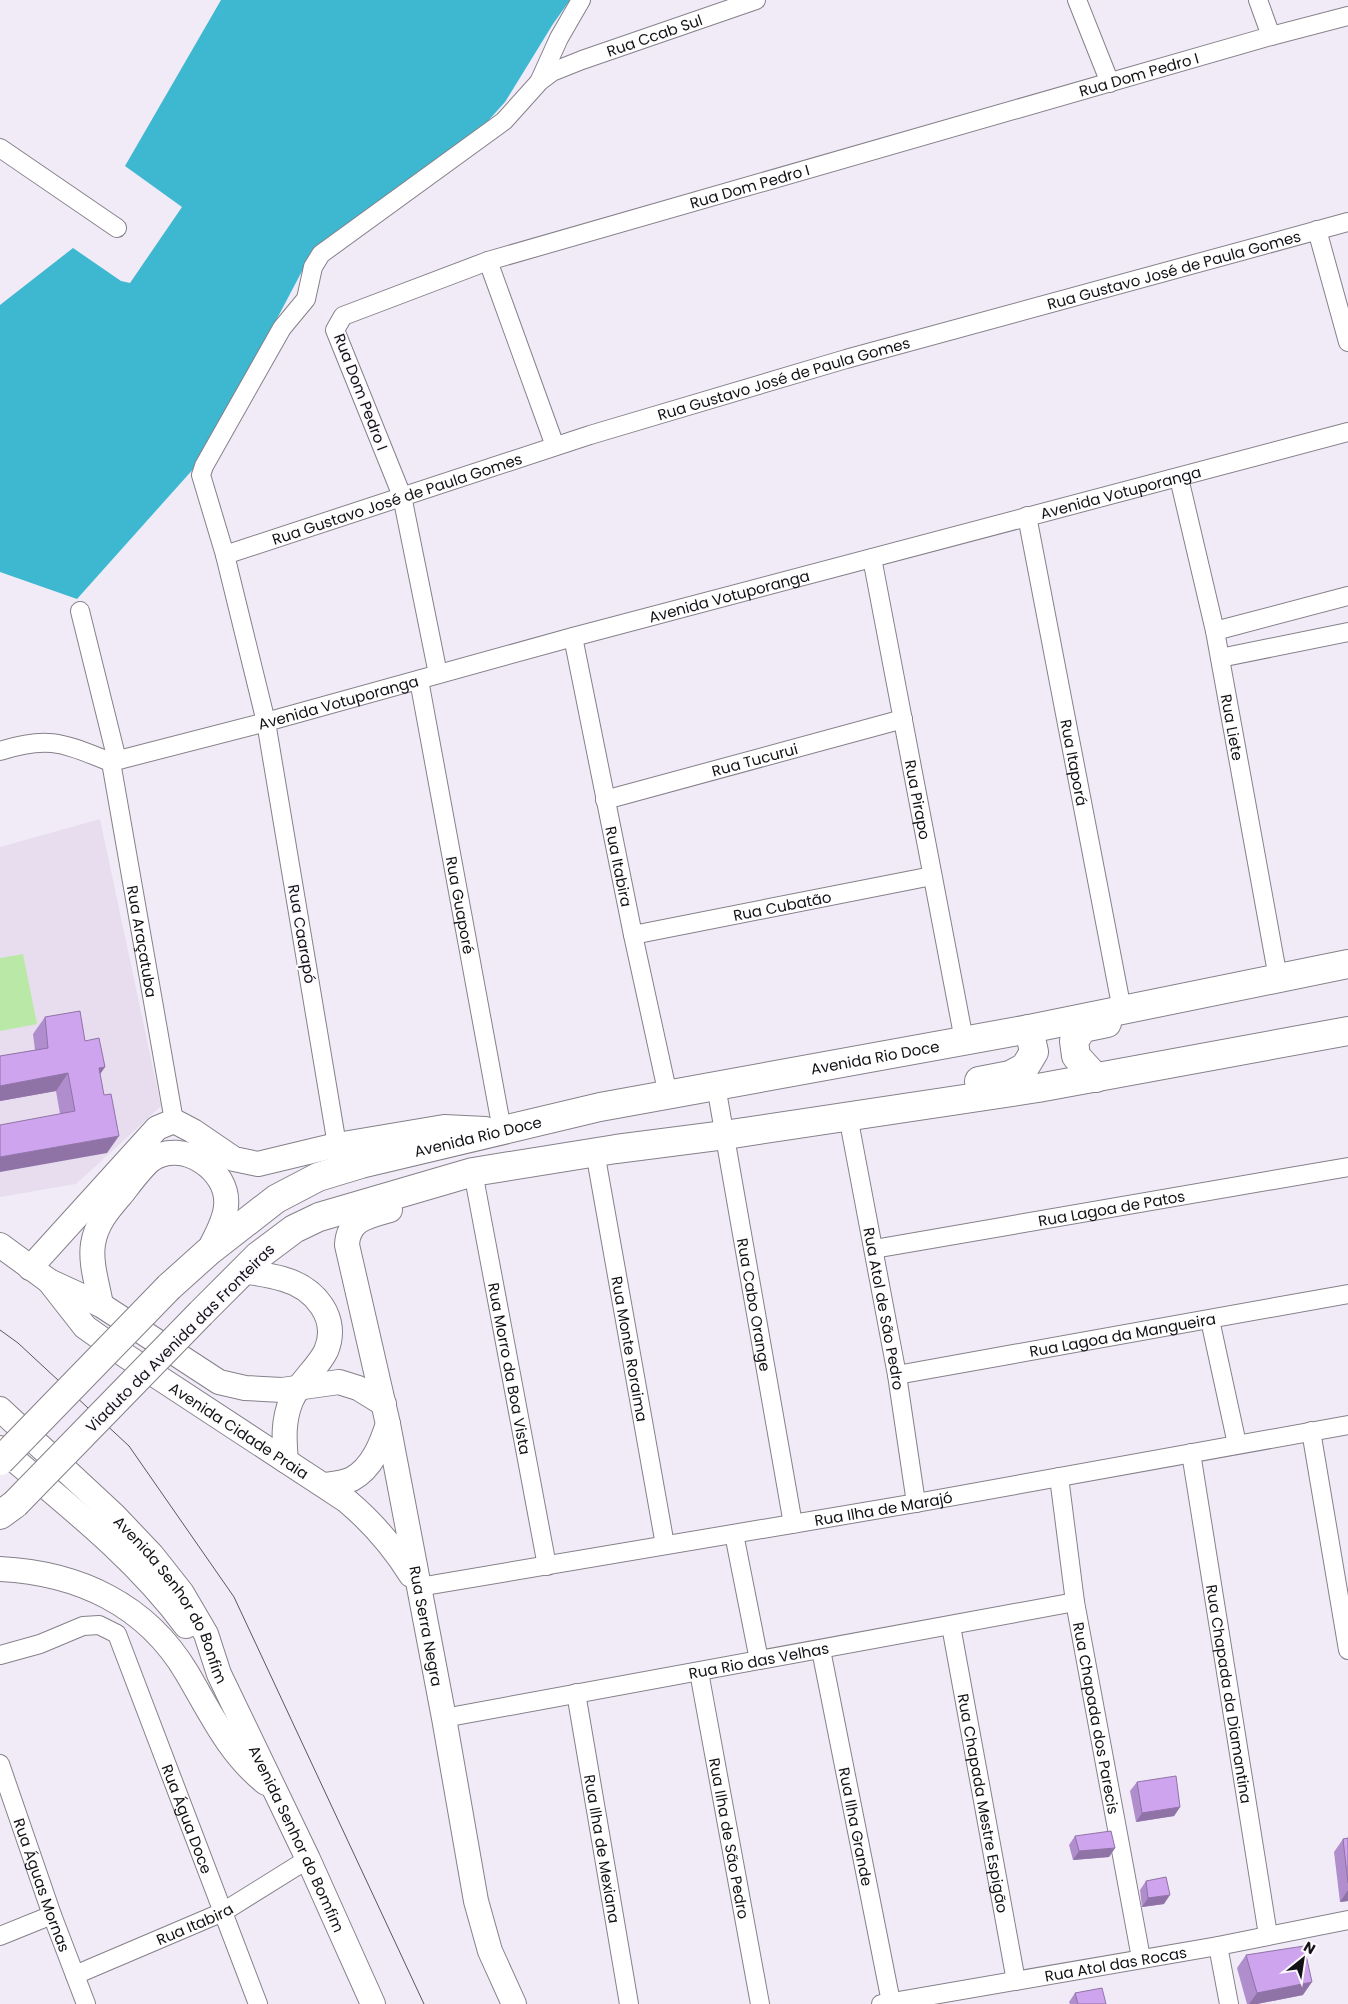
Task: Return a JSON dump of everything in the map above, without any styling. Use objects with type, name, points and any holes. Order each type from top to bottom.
[{"type":"main road","name":"Avenida Rio Doce","points":[[208,1252],[276,1199],[318,1177],[361,1164],[600,1107],[1029,1029],[1348,964]]},
{"type":"main road","points":[[1096,1078],[1076,1056],[1074,1041],[1083,1028],[1230,998],[1268,981]]},
{"type":"main road","points":[[878,1112],[897,1094],[1010,1076],[1025,1067],[1034,1052],[1029,1029]]},
{"type":"main road","points":[[464,1175],[595,1152],[726,1135],[1038,1088],[1348,1031]]},
{"type":"main road","points":[[30,1268],[157,1128],[174,1121],[193,1131],[234,1159],[245,1163],[258,1164],[337,1145],[444,1127],[502,1130]]},
{"type":"main road","points":[[0,1461],[170,1287],[208,1252],[222,1221],[226,1206],[224,1190],[218,1176],[203,1161],[193,1156],[172,1154],[151,1160],[105,1214],[97,1231],[92,1255],[101,1305]]},
{"type":"main road","name":"Viaduto da Avenida das Fronteiras","points":[[7,1510],[242,1271],[276,1242],[294,1229],[319,1217],[464,1175]]},
{"type":"main road","name":"Rua Serra Negra","points":[[464,1175],[431,1198],[363,1218],[357,1222],[349,1233],[347,1245],[386,1414],[444,1718],[476,1900],[490,1951],[514,2004]]},
{"type":"main road","name":"Avenida Cidade Praia","points":[[0,1245],[50,1282],[101,1305],[219,1382],[245,1388],[298,1388]]},
{"type":"main road","points":[[242,1271],[285,1279],[310,1292],[324,1308],[330,1325],[329,1341],[321,1360],[298,1388],[284,1423],[286,1461]]},
{"type":"main road","name":"Avenida Cidade Praia","points":[[50,1282],[85,1327],[347,1501],[376,1527],[395,1549],[418,1588]]},
{"type":"main road","points":[[298,1388],[339,1382],[358,1388],[386,1414],[378,1450],[370,1464],[352,1479],[325,1485]]},
{"type":"main road","name":"Avenida Senhor do Bonfim","points":[[0,1408],[114,1515],[166,1572],[182,1593],[199,1622],[211,1646],[219,1674]]},
{"type":"main road","name":"Avenida Senhor do Bonfim","points":[[0,1448],[102,1533],[135,1566],[168,1602],[219,1674]]},
{"type":"main road","points":[[0,1569],[40,1573],[78,1583],[98,1591],[143,1619],[171,1649],[235,1754],[274,1790]]},
{"type":"main road","name":"Avenida Senhor do Bomfim","points":[[219,1674],[308,1859],[373,2004]]},
{"type":"street","points":[[540,81],[559,38],[581,0]]},
{"type":"street","name":"Rua Ccab Sul","points":[[540,81],[552,72],[582,60],[756,0]]},
{"type":"street","points":[[1077,0],[1110,83]]},
{"type":"street","points":[[1258,0],[1271,36]]},
{"type":"street","name":"Rua Dom Pedro I","points":[[402,496],[335,330],[343,316],[488,261],[1271,36],[1348,16]]},
{"type":"street","name":"Rua Caarapó","points":[[337,1145],[266,722],[225,555],[201,476],[204,466],[282,328],[306,299],[313,267],[321,254],[504,121],[540,81]]},
{"type":"street","points":[[0,148],[117,228]]},
{"type":"street","name":"Rua Gustavo José de Paula Gomes","points":[[225,555],[555,446],[846,360],[1348,222]]},
{"type":"street","points":[[1317,230],[1348,342]]},
{"type":"street","points":[[488,261],[555,446]]},
{"type":"street","name":"Avenida Votuporanga","points":[[114,761],[266,722],[573,637],[1027,516],[1180,478],[1348,432]]},
{"type":"street","name":"Rua Liete","points":[[1180,478],[1220,658],[1268,981]]},
{"type":"street","points":[[402,496],[438,674]]},
{"type":"street","name":"Rua Itaporá","points":[[1027,516],[1122,1010]]},
{"type":"street","name":"Rua Pirapo","points":[[872,558],[964,1040]]},
{"type":"street","points":[[1215,631],[1348,597]]},
{"type":"street","name":"Rua Araçatuba","points":[[80,611],[114,761],[174,1121]]},
{"type":"street","points":[[1220,658],[1348,632]]},
{"type":"street","name":"Rua Itabira","points":[[573,637],[633,935],[668,1095]]},
{"type":"street","name":"Rua Guaporé","points":[[419,680],[502,1130]]},
{"type":"street","name":"Rua Tucurui","points":[[605,800],[903,719]]},
{"type":"street","points":[[0,751],[22,744],[44,741],[64,744],[114,761]]},
{"type":"street","name":"Rua Cubatão","points":[[633,935],[932,876]]},
{"type":"street","name":"Rua Cabo Orange","points":[[716,1086],[793,1524]]},
{"type":"street","name":"Rua Atol de São Pedro","points":[[848,1116],[897,1375],[916,1503]]},
{"type":"street","name":"Rua Monte Roraima","points":[[595,1152],[665,1545]]},
{"type":"street","name":"Rua Lagoa de Patos","points":[[874,1249],[1348,1167]]},
{"type":"street","name":"Rua Morro da Boa Vista","points":[[464,1175],[547,1566]]},
{"type":"street","name":"Rua Lagoa da Mangueira","points":[[897,1375],[1348,1294]]},
{"type":"street","points":[[1210,1320],[1237,1444]]},
{"type":"street","name":"Rua Ilha de Marajó","points":[[418,1588],[916,1503],[1348,1425]]},
{"type":"street","points":[[1311,1431],[1348,1650]]},
{"type":"street","name":"Rua Chapada da Diamantina","points":[[1191,1453],[1268,1935]]},
{"type":"street","name":"Rua Chapada dos Parecis","points":[[1059,1477],[1074,1602],[1141,1958]]},
{"type":"street","points":[[734,1534],[759,1660]]},
{"type":"street","name":"Rua Rio das Velhas","points":[[444,1718],[1074,1602]]},
{"type":"street","name":"Rua Água Doce","points":[[0,1655],[40,1644],[83,1626],[99,1625],[117,1634],[258,2004]]},
{"type":"street","name":"Rua Chapada Mestre Espigão","points":[[951,1626],[1016,1981]]},
{"type":"street","name":"Rua Ilha Grande","points":[[821,1650],[886,2003]]},
{"type":"street","name":"Rua Ilha de São Pedro","points":[[699,1672],[760,2004]]},
{"type":"street","name":"Rua Ilha de Mexiana","points":[[576,1693],[629,2004]]},
{"type":"street","name":"Rua Águas Mornas","points":[[0,1764],[52,1915],[86,2004]]},
{"type":"street","name":"Rua Itabira","points":[[75,1975],[223,1912],[308,1859]]},
{"type":"street","points":[[0,1936],[52,1915]]},
{"type":"street","name":"Rua Atol das Rocas","points":[[886,2003],[1218,1946],[1348,1920]]},
{"type":"street","points":[[1218,1946],[1230,2004]]},
{"type":"shaded area","points":[[100,819],[161,1106],[76,1184],[0,1197],[0,847]]},
{"type":"green space","points":[[23,954],[37,1024],[0,1031],[0,958]]},
{"type":"water","points":[[221,0],[570,0],[505,102],[479,131],[310,256],[204,457],[77,599],[0,572],[0,305],[73,248],[121,281],[130,283],[182,207],[125,166]]},
{"type":"building","points":[[80,1011],[85,1041],[99,1038],[105,1067],[99,1068],[104,1095],[111,1094],[119,1136],[0,1157],[0,1125],[75,1111],[68,1073],[0,1086],[0,1056],[48,1048],[45,1017]]},
{"type":"building","points":[[1176,1776],[1180,1807],[1142,1813],[1137,1782]]},
{"type":"building","points":[[1111,1831],[1115,1848],[1079,1851],[1075,1836]]},
{"type":"building","points":[[1348,1838],[1348,1883],[1343,1839]]},
{"type":"building","points":[[1166,1877],[1170,1895],[1148,1898],[1146,1881]]},
{"type":"building","points":[[1304,1946],[1312,1982],[1257,1993],[1246,1955]]},
{"type":"building","points":[[1102,1988],[1106,2004],[1078,2004],[1075,1993]]},
{"type":"tram line","points":[[0,1330],[18,1343],[129,1446],[234,1597],[424,2004]]}]
